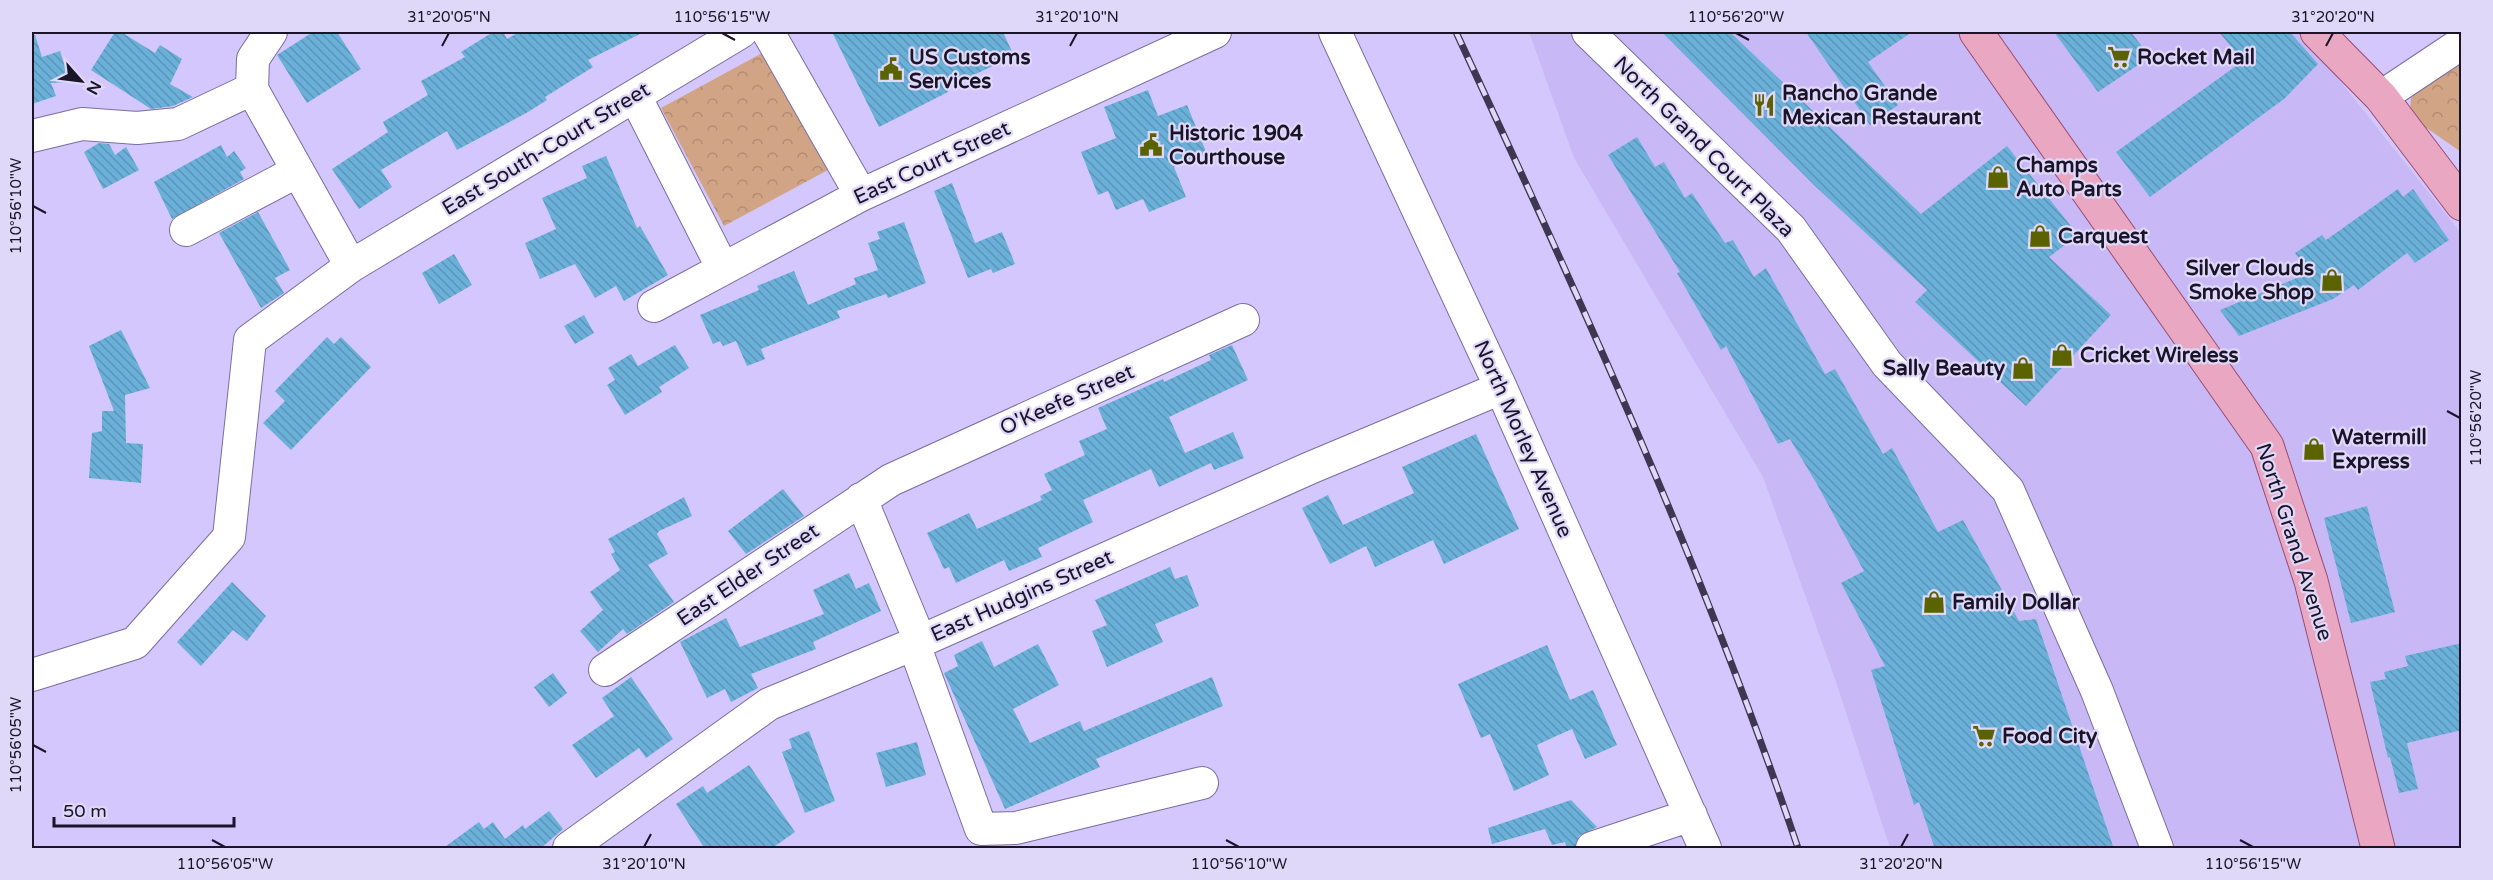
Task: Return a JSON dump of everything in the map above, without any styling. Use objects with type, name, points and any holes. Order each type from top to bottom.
[{"type":"main road","name":"North Grand Avenue","points":[[1976,32],[2267,446],[2311,581],[2378,849]]},
{"type":"main road","points":[[2317,32],[2381,98],[2462,204]]},
{"type":"street","points":[[271,32],[253,59],[252,89],[351,266]]},
{"type":"street","name":"East South-Court Street","points":[[32,675],[135,643],[229,537],[250,340],[351,266],[741,32]]},
{"type":"street","points":[[768,32],[861,195]]},
{"type":"street","name":"East Court Street","points":[[654,306],[861,195],[1215,32]]},
{"type":"street","name":"North Morley Avenue","points":[[1335,32],[1501,388],[1705,849]]},
{"type":"street","name":"North Grand Court Plaza","points":[[1587,32],[1791,229],[1887,364],[2008,490],[2097,691],[2157,849]]},
{"type":"street","points":[[2381,98],[2462,43]]},
{"type":"street","points":[[32,136],[82,124],[137,128],[178,124],[252,89]]},
{"type":"street","points":[[635,96],[723,269]]},
{"type":"street","points":[[186,230],[298,171]]},
{"type":"street","name":"O'Keefe Street","points":[[891,480],[1243,320]]},
{"type":"street","name":"East Hudgins Street","points":[[569,849],[769,704],[917,643],[1310,468],[1501,388]]},
{"type":"street","name":"East Elder Street","points":[[605,670],[891,480]]},
{"type":"street","points":[[861,499],[917,643],[981,829],[1016,828],[1202,783]]},
{"type":"street","points":[[1592,849],[1691,816]]},
{"type":"shaded area","points":[[1529,32],[2301,32],[2461,233],[2461,848],[1890,848],[1836,682],[1763,477],[1574,158]]},
{"type":"green space","points":[[764,52],[828,170],[724,226],[661,108]]},
{"type":"green space","points":[[2461,64],[2461,152],[2418,122],[2410,111],[2411,98],[2428,82]]},
{"type":"building","points":[[115,32],[121,32],[155,53],[160,45],[182,59],[170,84],[193,97],[173,106],[151,109],[91,70]]},
{"type":"building","points":[[313,32],[337,32],[361,69],[307,103],[277,55]]},
{"type":"building","points":[[493,32],[503,32],[507,39],[519,32],[644,32],[588,60],[593,67],[545,97],[547,100],[457,150],[447,131],[381,170],[392,187],[359,209],[332,169],[388,132],[383,122],[428,95],[421,81],[465,57],[461,52]]},
{"type":"building","points":[[832,32],[1003,32],[1014,56],[946,88],[948,92],[879,127]]},
{"type":"building","points":[[1662,32],[1730,32],[1921,214],[2007,146],[2078,235],[2049,257],[2111,315],[2026,406],[1915,302],[1927,290],[1815,186]]},
{"type":"building","points":[[1806,32],[1912,32],[1868,62],[1898,105],[1870,125]]},
{"type":"building","points":[[2054,32],[2131,32],[2150,57],[2098,92]]},
{"type":"building","points":[[2219,32],[2290,32],[2318,64],[2284,99],[2150,197],[2116,152],[2243,61]]},
{"type":"building","points":[[32,35],[35,35],[42,57],[60,51],[70,82],[51,83],[56,96],[32,104]]},
{"type":"building","name":"Historic 1904 Courthouse","points":[[1148,90],[1158,116],[1187,105],[1207,154],[1174,167],[1186,197],[1149,212],[1143,199],[1116,210],[1108,191],[1098,195],[1081,152],[1116,138],[1104,107]]},
{"type":"building","points":[[1637,137],[1655,167],[1664,162],[1685,198],[1692,193],[1725,243],[1733,240],[1754,277],[1766,268],[1825,374],[1835,369],[1883,454],[1892,448],[1938,532],[1963,520],[2019,621],[2036,619],[2114,849],[1935,849],[1919,802],[1914,805],[1871,670],[1885,666],[1841,583],[1864,571],[1790,439],[1778,444],[1726,346],[1721,350],[1677,273],[1680,272],[1608,155]]},
{"type":"building","points":[[99,143],[109,144],[115,155],[126,147],[139,170],[103,189],[84,152]]},
{"type":"building","points":[[221,145],[227,157],[234,151],[246,168],[240,172],[244,179],[172,219],[154,182]]},
{"type":"building","points":[[606,156],[637,228],[640,226],[668,275],[624,301],[616,286],[595,298],[575,264],[540,279],[525,243],[556,229],[542,198],[587,178],[582,166]]},
{"type":"building","points":[[952,183],[975,243],[1002,232],[1015,264],[993,273],[991,269],[968,278],[934,191]]},
{"type":"building","points":[[2398,189],[2403,197],[2413,189],[2449,240],[2415,263],[2407,253],[2358,290],[2354,285],[2333,299],[2239,336],[2220,310],[2309,273],[2295,253],[2322,235],[2326,240]]},
{"type":"building","points":[[258,212],[290,270],[275,278],[284,293],[261,308],[219,233]]},
{"type":"building","points":[[904,222],[926,283],[888,298],[886,294],[837,311],[840,318],[761,349],[765,359],[747,366],[736,341],[723,346],[720,341],[713,344],[700,315],[759,290],[757,286],[794,271],[808,305],[856,284],[854,278],[878,270],[868,243],[880,239],[877,232]]},
{"type":"building","points":[[454,254],[472,285],[439,304],[422,273]]},
{"type":"building","points":[[584,315],[594,333],[575,344],[564,326]]},
{"type":"building","points":[[121,330],[150,388],[125,395],[126,443],[143,444],[141,483],[89,478],[92,433],[102,431],[102,411],[114,411],[89,346]]},
{"type":"building","points":[[327,337],[334,344],[341,337],[371,367],[291,450],[263,423],[285,401],[275,391]]},
{"type":"building","points":[[675,345],[689,368],[659,387],[662,392],[625,415],[607,385],[615,380],[608,368],[631,354],[638,366]]},
{"type":"building","points":[[1232,345],[1248,380],[1169,417],[1185,453],[1233,432],[1244,458],[1214,470],[1211,463],[1159,487],[1151,469],[1083,500],[1093,522],[1038,548],[1042,557],[1009,571],[1004,560],[956,583],[949,567],[944,569],[927,533],[969,513],[977,529],[1042,500],[1040,496],[1052,490],[1044,474],[1085,455],[1079,441],[1107,429],[1098,408],[1163,379],[1164,382],[1211,360],[1209,355]]},
{"type":"building","points":[[1476,434],[1519,529],[1444,564],[1433,540],[1375,567],[1366,546],[1330,564],[1302,508],[1328,495],[1343,525],[1414,493],[1402,467]]},
{"type":"building","points":[[783,489],[804,516],[746,554],[728,531]]},
{"type":"building","points":[[684,497],[692,516],[659,531],[657,534],[668,554],[648,565],[674,602],[627,634],[623,629],[598,652],[580,631],[603,610],[590,592],[620,570],[611,554],[615,552],[608,539]]},
{"type":"building","points":[[2367,506],[2395,612],[2351,623],[2324,518]]},
{"type":"building","points":[[1170,567],[1175,579],[1187,575],[1199,606],[1155,624],[1163,642],[1107,667],[1092,631],[1107,625],[1095,600]]},
{"type":"building","points":[[849,573],[856,589],[869,583],[881,611],[813,642],[816,649],[751,674],[758,688],[731,702],[725,689],[707,698],[680,642],[726,618],[740,647],[824,614],[813,590]]},
{"type":"building","points":[[232,582],[266,616],[247,641],[233,630],[201,666],[177,642]]},
{"type":"building","points":[[982,641],[994,667],[1038,644],[1059,685],[1013,709],[1030,743],[1080,721],[1084,731],[1212,677],[1223,706],[1096,759],[1100,767],[1005,809],[944,673],[958,666],[954,655]]},
{"type":"building","points":[[2462,643],[2462,730],[2407,743],[2418,789],[2399,793],[2370,682],[2386,679],[2384,672],[2408,666],[2405,656]]},
{"type":"building","points":[[1547,645],[1570,700],[1593,690],[1617,745],[1585,759],[1572,729],[1554,737],[1537,745],[1549,775],[1514,791],[1490,734],[1481,738],[1458,684]]},
{"type":"building","points":[[553,673],[567,693],[549,707],[534,687]]},
{"type":"building","points":[[631,677],[673,739],[646,758],[639,748],[596,778],[572,745],[614,716],[602,698]]},
{"type":"building","points":[[809,731],[835,801],[805,813],[782,752],[792,748],[789,739]]},
{"type":"building","points":[[917,742],[926,775],[886,787],[876,753]]},
{"type":"building","points":[[749,765],[795,832],[771,849],[705,849],[676,804],[703,786],[707,793]]},
{"type":"building","points":[[1571,800],[1597,827],[1579,836],[1575,849],[1567,849],[1565,842],[1552,845],[1545,829],[1492,844],[1488,828]]},
{"type":"building","points":[[549,811],[563,829],[540,849],[442,849],[479,822],[484,829],[493,822],[505,839],[523,825],[525,829]]},
{"type":"railway","points":[[1456,32],[1549,233],[1681,537],[1761,743],[1798,848]]},
{"type":"place","name":"Rocket Mail","points":[[2119,57]]},
{"type":"place","name":"US Customs Services","points":[[891,69]]},
{"type":"place","name":"Rancho Grande Mexican Restaurant","points":[[1764,105]]},
{"type":"place","name":"Historic 1904 Courthouse","points":[[1151,145]]},
{"type":"place","name":"Champs Auto Parts","points":[[1998,177]]},
{"type":"place","name":"Carquest","points":[[2040,236]]},
{"type":"place","name":"Silver Clouds Smoke Shop","points":[[2332,280]]},
{"type":"place","name":"Cricket Wireless","points":[[2062,355]]},
{"type":"place","name":"Sally Beauty","points":[[2023,368]]},
{"type":"place","name":"Watermill Express","points":[[2314,449]]},
{"type":"place","name":"Family Dollar","points":[[1934,602]]},
{"type":"place","name":"Food City","points":[[1984,736]]}]
